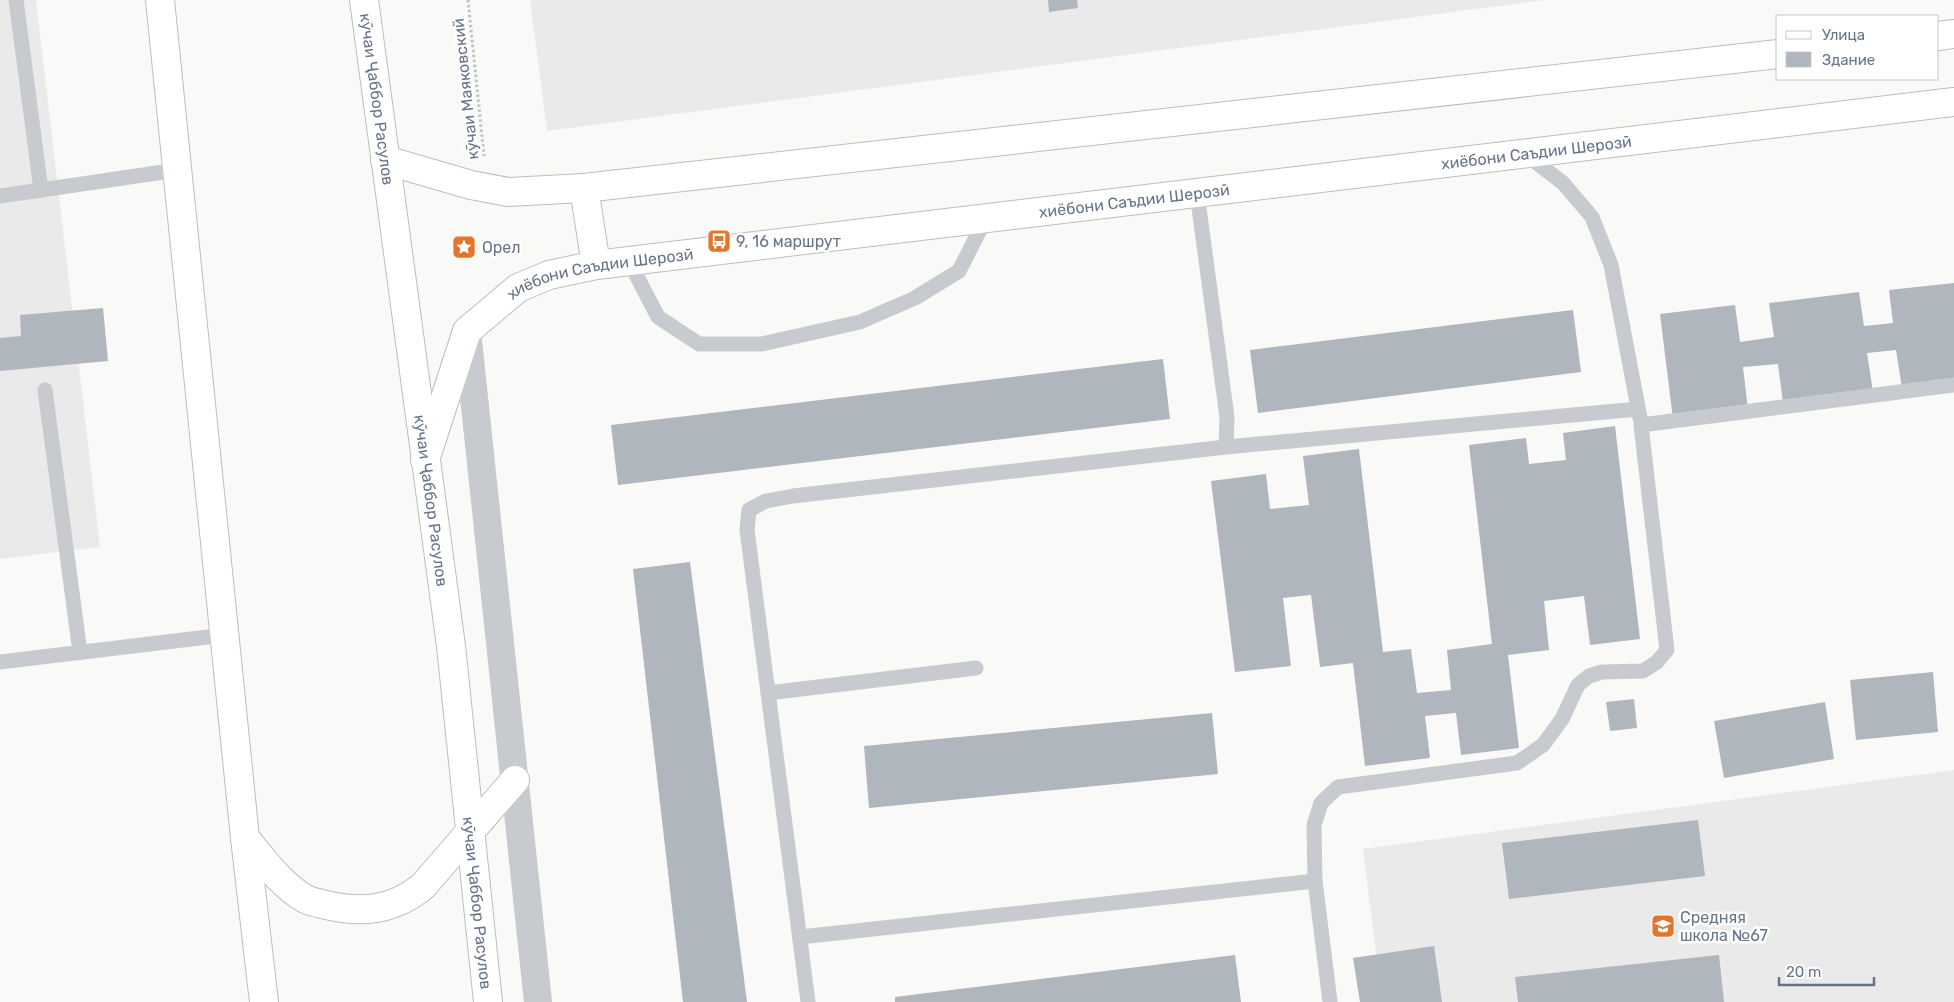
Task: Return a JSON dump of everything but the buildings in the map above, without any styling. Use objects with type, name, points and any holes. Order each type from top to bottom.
[{"type":"main road","points":[[160,0],[245,838],[264,1002]]},
{"type":"main road","name":"кӯчаи Ҷаббор Расулов","points":[[364,0],[451,646],[488,1002]]},
{"type":"main road","points":[[1939,36],[1954,34]]},
{"type":"main road","points":[[385,160],[471,185],[508,192],[584,188],[1776,54]]},
{"type":"main road","name":"хиёбони Саъдии Шерозӣ","points":[[467,331],[518,288],[548,275],[596,265],[1954,102]]},
{"type":"main road","points":[[584,188],[596,265]]},
{"type":"main road","points":[[425,460],[467,331]]},
{"type":"main road","points":[[245,838],[278,876],[305,899],[335,907],[365,910],[385,907],[408,898],[441,868],[514,780]]},
{"type":"street","points":[[467,331],[538,1002]]},
{"type":"lane","points":[[16,0],[41,190]]},
{"type":"lane","points":[[1330,1002],[1315,881],[1314,825],[1321,803],[1338,787],[1517,763],[1543,744],[1562,719],[1578,685],[1589,676],[1602,672],[1644,671],[1657,662],[1667,650],[1641,425],[1611,265],[1592,217],[1563,183],[1524,153]]},
{"type":"lane","points":[[0,196],[177,170]]},
{"type":"lane","points":[[1197,193],[1227,417],[1226,447]]},
{"type":"lane","points":[[629,261],[658,317],[699,344],[762,344],[860,322],[915,298],[959,271],[986,218]]},
{"type":"lane","points":[[1641,425],[1954,385]]},
{"type":"lane","points":[[46,390],[80,652]]},
{"type":"lane","points":[[808,1002],[747,530],[749,510],[766,501],[794,496],[1226,447],[1638,409]]},
{"type":"lane","points":[[0,662],[224,635]]},
{"type":"lane","points":[[768,693],[976,668]]},
{"type":"lane","points":[[800,937],[1315,881]]},
{"type":"path","name":"кӯчаи Маяковский","points":[[468,0],[484,158]]},
{"type":"shaded area","points":[[0,0],[36,0],[100,547],[0,559]]},
{"type":"shaded area","points":[[530,0],[1545,0],[547,131]]},
{"type":"shaded area","name":"Средняя школа №67","points":[[1954,770],[1954,1002],[1382,1002],[1363,849]]},
{"type":"place","name":"9, 16 маршрут","points":[[719,241]]},
{"type":"place","name":"Орел","points":[[464,247]]},
{"type":"place","name":"Средняя школа №67","points":[[1663,926]]}]
